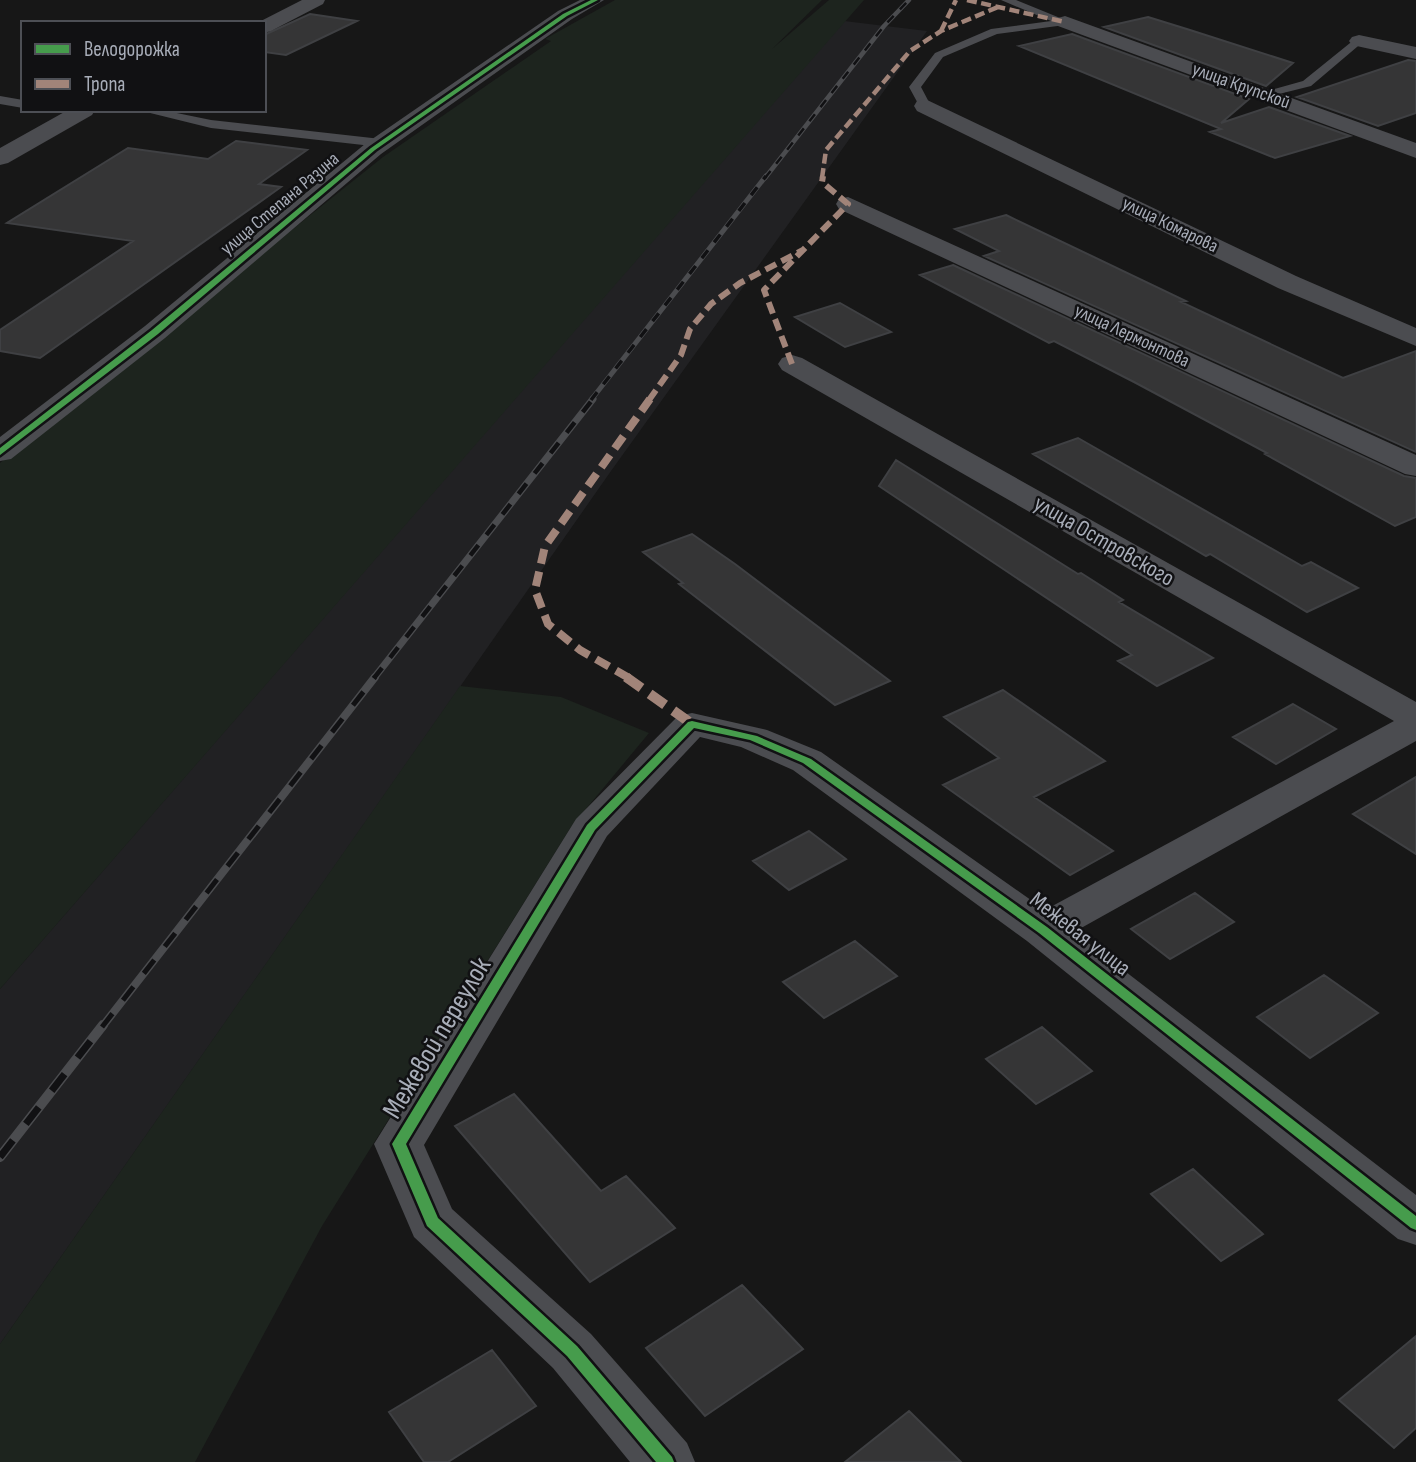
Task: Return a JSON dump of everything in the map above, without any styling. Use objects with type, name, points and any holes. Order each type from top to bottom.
[{"type":"street","points":[[266,26],[316,0]]},
{"type":"street","name":"улица Степана Разина","points":[[0,452],[155,332],[381,143],[565,15],[595,0]]},
{"type":"street","name":"улица Крупской","points":[[1065,22],[1416,151]]},
{"type":"street","points":[[1359,41],[1416,53]]},
{"type":"street","name":"улица Комарова","points":[[925,106],[1287,282],[1416,338]]},
{"type":"street","points":[[0,158],[72,112]]},
{"type":"street","name":"улица Лермонтова","points":[[848,204],[1416,467]]},
{"type":"street","name":"улица Островского","points":[[792,365],[1416,718]]},
{"type":"street","name":"Межевая улица","points":[[692,724],[753,738],[807,761],[1043,930],[1416,1224]]},
{"type":"street","name":"Межевой переулок","points":[[666,1462],[572,1351],[432,1222],[399,1144],[591,828],[692,724]]},
{"type":"street","points":[[1043,930],[1416,725]]},
{"type":"lane","points":[[1006,0],[1065,22]]},
{"type":"lane","points":[[925,106],[915,87],[939,55],[995,32],[1065,22]]},
{"type":"lane","points":[[1263,94],[1307,84],[1359,41]]},
{"type":"lane","points":[[0,100],[21,104]]},
{"type":"lane","points":[[154,112],[211,124],[381,143]]},
{"type":"shaded area","points":[[615,0],[822,0],[772,49],[829,0],[864,0],[0,989],[0,463],[383,157],[551,41],[545,39]]},
{"type":"shaded area","points":[[844,21],[927,31],[611,471],[0,1344],[0,989]]},
{"type":"shaded area","points":[[460,686],[561,697],[649,733],[571,827],[322,1226],[195,1462],[0,1462],[0,1344]]},
{"type":"building","points":[[310,14],[357,21],[286,55],[266,52],[266,34]]},
{"type":"building","points":[[1148,17],[1293,63],[1266,86],[1104,27]]},
{"type":"building","points":[[1072,34],[1249,99],[1221,123],[1269,107],[1350,136],[1275,158],[1210,132],[1221,129],[1019,46]]},
{"type":"building","points":[[1408,60],[1416,61],[1416,113],[1378,126],[1297,97]]},
{"type":"building","points":[[236,141],[307,150],[259,184],[281,187],[40,358],[0,351],[0,330],[133,241],[7,223],[128,148],[208,159]]},
{"type":"building","points":[[1006,215],[1186,301],[1181,302],[1343,378],[1416,351],[1416,452],[984,256],[999,251],[955,229]]},
{"type":"building","points":[[953,265],[1404,476],[1416,478],[1416,517],[1395,526],[1134,382],[1054,341],[1049,343],[920,275]]},
{"type":"building","points":[[840,303],[891,332],[845,347],[795,317]]},
{"type":"building","points":[[1078,438],[1302,566],[1311,562],[1358,588],[1307,612],[1033,454]]},
{"type":"building","points":[[896,460],[1123,600],[1119,602],[1213,658],[1157,686],[1118,661],[1132,655],[879,486]]},
{"type":"building","points":[[692,534],[890,681],[835,705],[679,584],[683,583],[643,552]]},
{"type":"building","points":[[1003,690],[1105,761],[1034,797],[1113,851],[1070,875],[943,785],[999,758],[944,717]]},
{"type":"building","points":[[1293,704],[1336,729],[1276,764],[1233,737]]},
{"type":"building","points":[[1416,777],[1416,854],[1353,814]]},
{"type":"building","points":[[809,831],[846,859],[789,890],[753,861]]},
{"type":"building","points":[[1195,893],[1234,922],[1170,959],[1131,929]]},
{"type":"building","points":[[855,941],[897,976],[824,1018],[783,982]]},
{"type":"building","points":[[1324,975],[1378,1013],[1310,1058],[1257,1017]]},
{"type":"building","points":[[1042,1027],[1092,1071],[1036,1104],[986,1059]]},
{"type":"building","points":[[514,1094],[601,1191],[626,1176],[675,1228],[590,1282],[455,1126]]},
{"type":"building","points":[[1193,1169],[1263,1234],[1221,1261],[1151,1194]]},
{"type":"building","points":[[742,1285],[803,1349],[705,1416],[646,1348]]},
{"type":"building","points":[[1416,1336],[1416,1428],[1394,1448],[1339,1400]]},
{"type":"building","points":[[492,1350],[536,1406],[448,1462],[424,1462],[389,1412]]},
{"type":"building","points":[[909,1411],[961,1462],[845,1462]]},
{"type":"railway","points":[[765,178],[884,26],[909,0]]},
{"type":"railway","points":[[591,400],[766,176]]},
{"type":"railway","points":[[374,678],[593,399]]},
{"type":"railway","points":[[102,1027],[375,677]]},
{"type":"railway","points":[[0,1157],[103,1025]]},
{"type":"marked path","points":[[941,31],[956,0]]},
{"type":"marked path","points":[[967,0],[1065,22]]},
{"type":"marked path","points":[[792,364],[764,290],[848,204],[822,182],[826,150],[910,51],[941,31],[998,7]]},
{"type":"marked path","points":[[692,724],[633,681],[580,650],[548,624],[535,590],[545,546],[681,355],[688,332],[699,316],[740,283],[803,250]]},
{"type":"cycle path","points":[[0,452],[155,332],[373,149],[565,15],[595,0]]},
{"type":"cycle path","points":[[666,1462],[572,1351],[432,1222],[399,1144],[591,828],[692,724],[753,738],[807,761],[1043,930],[1416,1224]]}]
